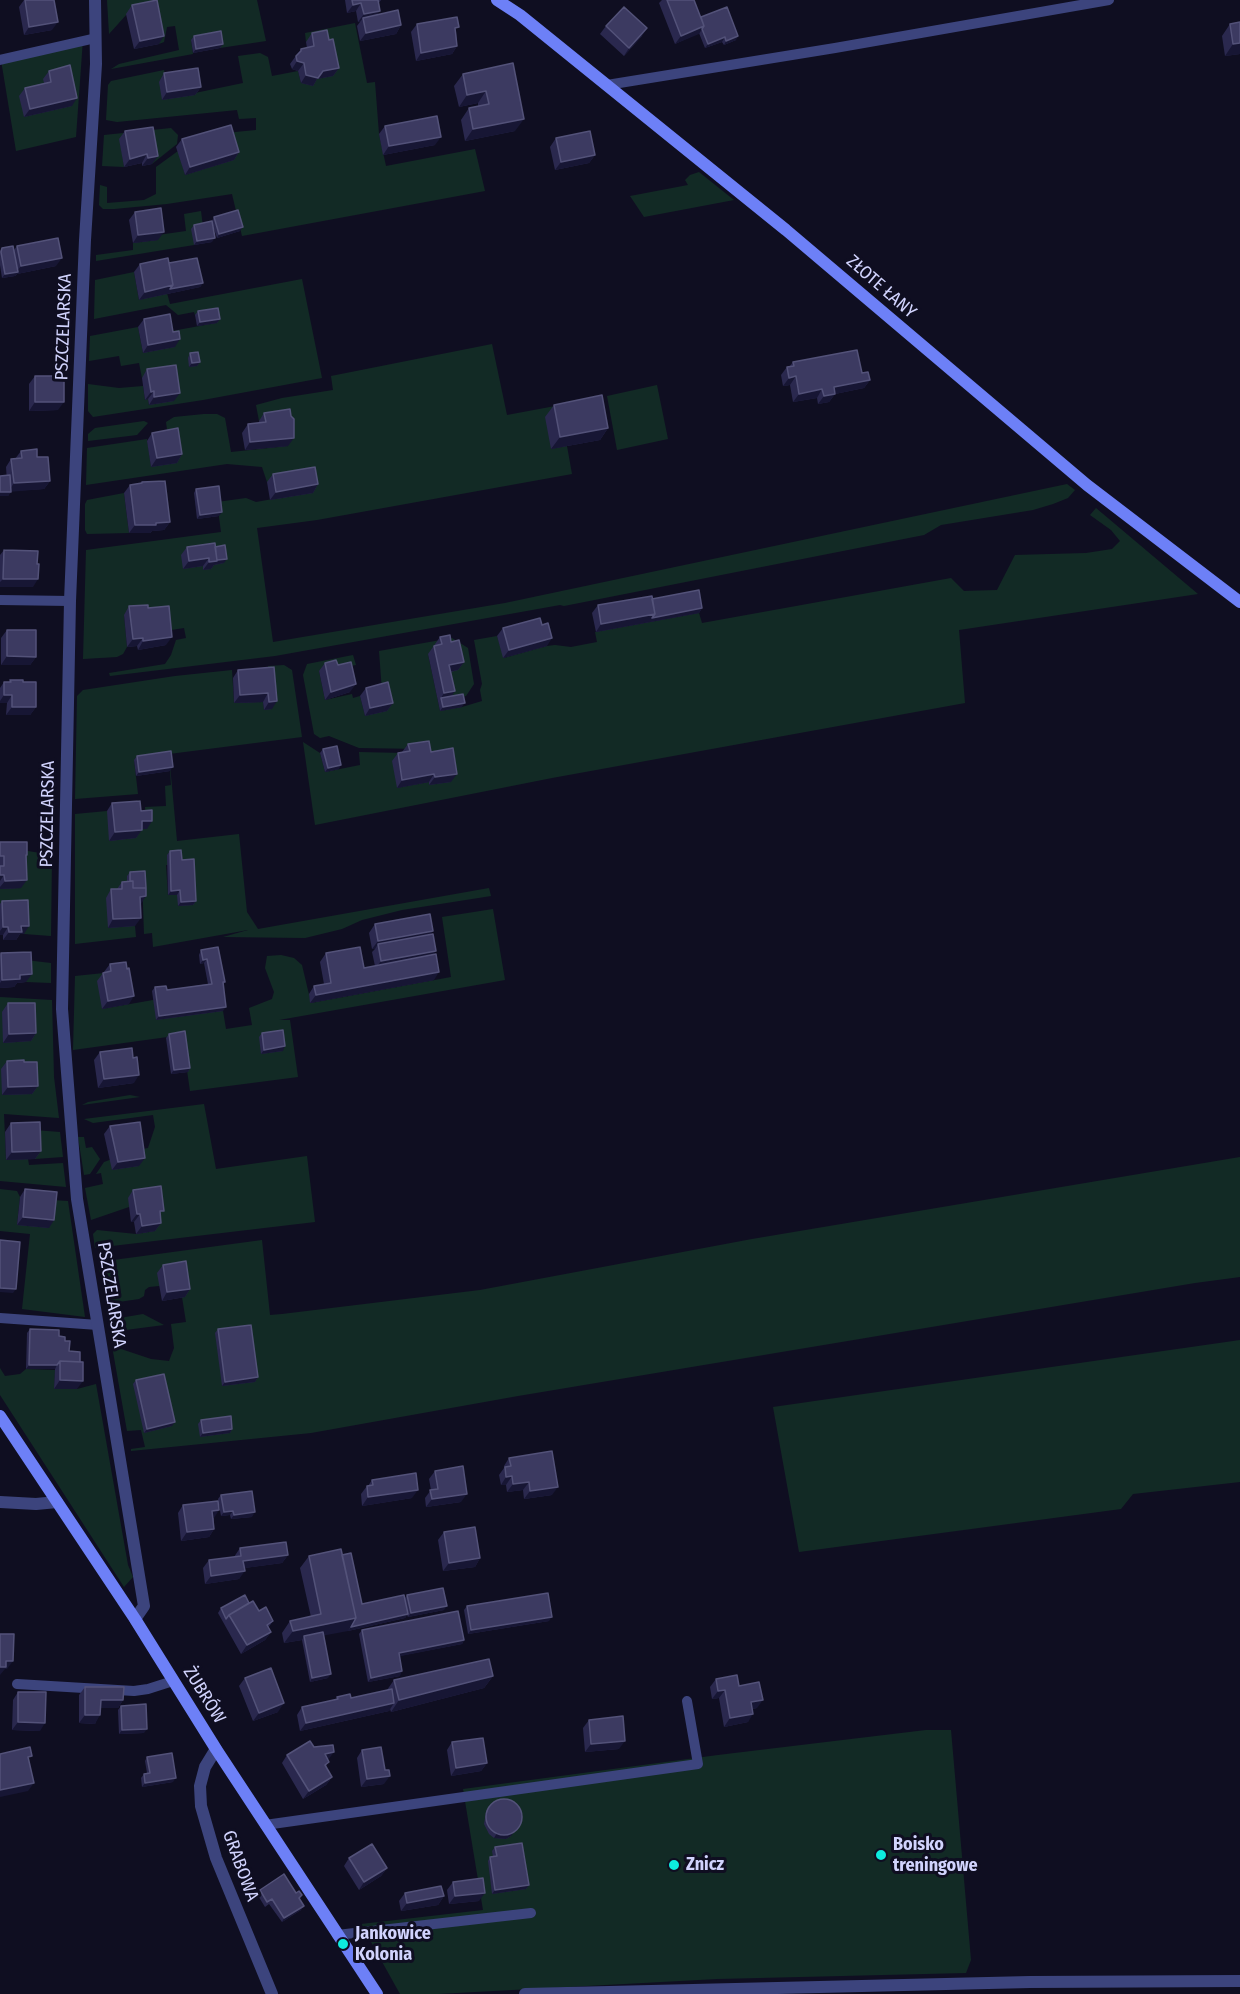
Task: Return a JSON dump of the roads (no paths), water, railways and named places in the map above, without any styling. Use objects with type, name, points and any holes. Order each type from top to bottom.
[{"type":"street","name":"PSZCZELARSKA","points":[[95,0],[96,64],[85,240],[70,601],[62,1012],[77,1199],[144,1602],[144,1606],[135,1619]]},
{"type":"street","name":"ZŁOTE ŁANY","points":[[497,0],[520,15],[786,230],[1087,485],[1240,602]]},
{"type":"street","name":"ŻUBRÓW","points":[[0,1416],[135,1619],[216,1749],[377,1994]]},
{"type":"street","points":[[0,1502],[36,1504],[57,1502]]},
{"type":"street","name":"GRABOWA","points":[[216,1749],[205,1767],[200,1786],[201,1806],[216,1858],[272,1994]]},
{"type":"street","points":[[525,1994],[1030,1982],[1240,1981]]},
{"type":"lane","points":[[607,85],[1109,0]]},
{"type":"lane","points":[[0,60],[96,38]]},
{"type":"lane","points":[[0,600],[70,601]]},
{"type":"lane","points":[[0,1318],[98,1325]]},
{"type":"lane","points":[[17,1684],[134,1691],[173,1681]]},
{"type":"lane","points":[[266,1825],[698,1764],[687,1701]]},
{"type":"lane","points":[[337,1935],[531,1913]]},
{"type":"place","name":"Boisko treningowe","points":[[881,1855]]},
{"type":"place","name":"Znicz","points":[[674,1865]]},
{"type":"place","name":"Jankowice Kolonia","points":[[343,1944]]}]
